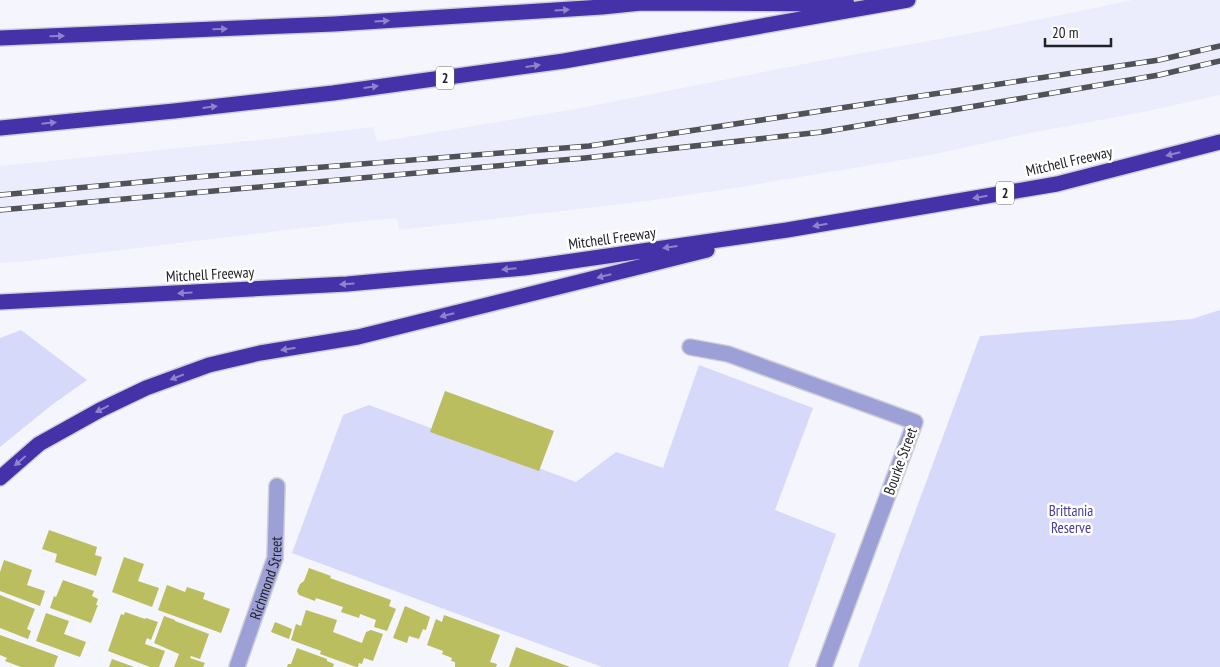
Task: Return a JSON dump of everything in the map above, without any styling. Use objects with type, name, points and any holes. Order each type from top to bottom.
[{"type":"highway","name":"2","points":[[0,128],[174,111],[554,63],[908,0]]},
{"type":"highway","points":[[0,38],[334,24],[602,8],[641,3],[886,4]]},
{"type":"highway","name":"Mitchell Freeway","points":[[0,302],[347,284],[524,268],[788,230],[1057,184],[1220,142]]},
{"type":"highway","points":[[0,478],[39,444],[100,410],[146,388],[208,365],[260,353],[358,337],[788,230]]},
{"type":"street","name":"Bourke Street","points":[[690,348],[728,354],[915,422],[824,667]]},
{"type":"street","name":"Richmond Street","points":[[237,667],[275,558],[276,486]]},
{"type":"shaded area","points":[[1133,0],[1220,0],[1220,95],[925,156],[647,201],[399,230],[397,218],[353,222],[0,263],[0,166],[373,127],[377,142],[576,109],[983,31]]},
{"type":"green space","name":"Brittania Reserve","points":[[1220,310],[1220,667],[858,667],[980,336],[1192,319]]},
{"type":"green space","points":[[21,330],[87,380],[53,404],[0,447],[0,338]]},
{"type":"green space","points":[[699,365],[813,408],[775,510],[836,534],[788,667],[602,667],[292,553],[343,415],[369,405],[576,482],[616,452],[663,468]]},
{"type":"building","points":[[445,391],[554,431],[539,471],[430,432]]},
{"type":"building","points":[[49,530],[97,547],[95,555],[102,557],[96,576],[55,562],[57,554],[42,549]]},
{"type":"building","points":[[124,557],[144,564],[138,581],[159,588],[152,607],[112,592]]},
{"type":"building","points":[[4,560],[32,570],[27,585],[45,591],[40,606],[0,591],[0,572]]},
{"type":"building","points":[[309,568],[331,576],[330,578],[391,600],[389,606],[396,609],[387,631],[374,627],[376,620],[360,614],[359,618],[341,612],[343,607],[316,598],[315,601],[299,595],[297,591],[300,584],[304,581]]},
{"type":"building","points":[[63,580],[94,591],[92,596],[98,599],[96,605],[98,605],[91,623],[50,608]]},
{"type":"building","points":[[167,585],[185,592],[187,587],[205,593],[203,599],[230,609],[221,633],[158,610]]},
{"type":"building","points":[[0,595],[35,609],[27,629],[31,631],[28,639],[0,628]]},
{"type":"building","points":[[405,606],[430,617],[426,630],[423,629],[419,639],[409,636],[407,643],[393,638]]},
{"type":"building","points":[[306,610],[337,620],[333,632],[362,643],[366,632],[371,630],[383,634],[373,661],[364,658],[362,664],[359,663],[358,667],[356,667],[320,654],[321,651],[291,640],[296,624],[301,626]]},
{"type":"building","points":[[125,612],[158,622],[151,640],[147,638],[145,644],[165,651],[159,667],[150,667],[108,651],[121,614],[124,615]]},
{"type":"building","points":[[46,613],[69,621],[64,634],[86,642],[80,657],[36,641]]},
{"type":"building","points":[[444,615],[500,635],[490,662],[497,664],[496,667],[455,667],[455,662],[451,661],[452,658],[442,654],[443,651],[427,645],[436,619],[442,622]]},
{"type":"building","points":[[164,616],[209,634],[200,659],[191,656],[190,658],[205,663],[203,667],[174,667],[179,654],[154,643]]},
{"type":"building","points":[[275,622],[292,629],[289,639],[271,632]]},
{"type":"building","points":[[0,635],[58,656],[54,667],[21,667],[5,661],[7,658],[0,655]]},
{"type":"building","points":[[516,647],[570,667],[509,667]]},
{"type":"building","points":[[297,648],[327,659],[327,661],[334,664],[333,667],[287,667],[288,664],[291,664]]},
{"type":"building","points":[[112,659],[134,667],[109,667]]},
{"type":"railway","points":[[0,195],[196,177],[589,146],[1159,60],[1220,46]]},
{"type":"railway","points":[[0,210],[585,158],[822,132],[1159,75],[1220,61]]}]
